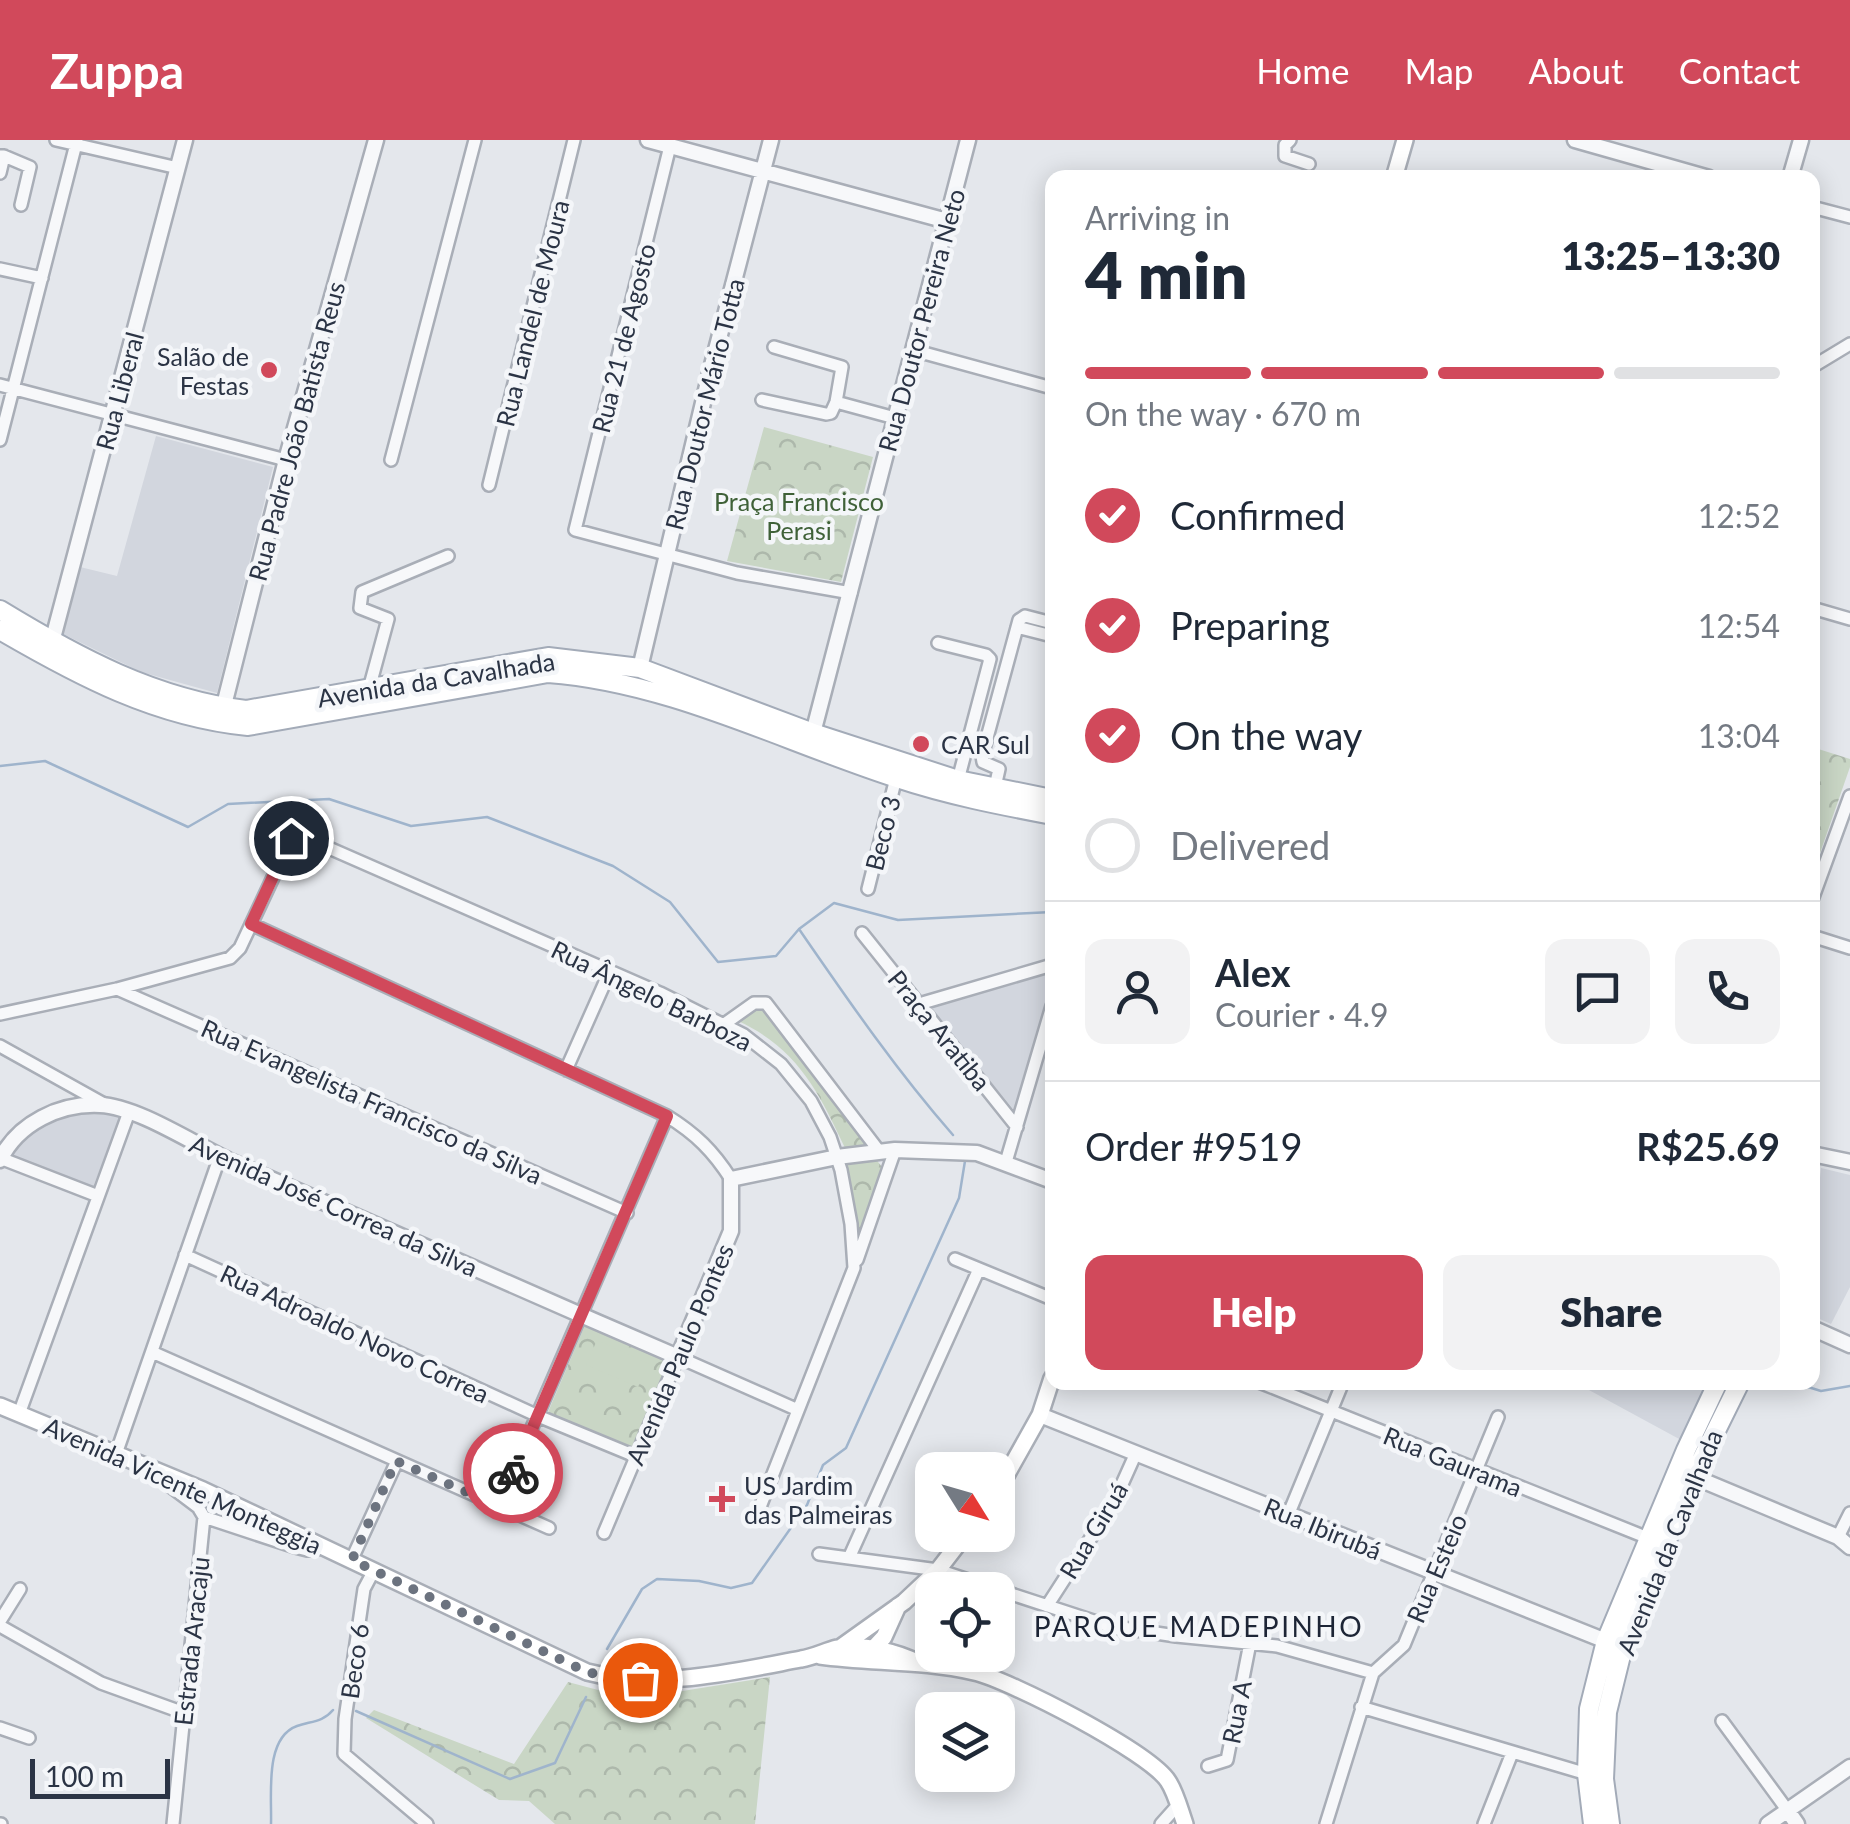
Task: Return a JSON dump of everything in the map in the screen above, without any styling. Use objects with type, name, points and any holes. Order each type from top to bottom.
[{"type":"main road","points":[[1396,170],[1405,140]]},
{"type":"main road","name":"Avenida da Cavalhada","points":[[0,610],[52,642],[138,684],[248,726],[548,674],[578,676],[650,690],[954,796],[1045,814]]},
{"type":"main road","points":[[0,629],[42,644],[52,642]]},
{"type":"main road","name":"Avenida da Cavalhada","points":[[0,629],[133,700],[221,716],[548,657],[640,668],[958,780],[1045,798]]},
{"type":"main road","points":[[578,676],[619,678],[640,668]]},
{"type":"main road","points":[[1015,1460],[1040,1415],[1048,1390]]},
{"type":"main road","name":"Avenida da Cavalhada","points":[[1610,1824],[1604,1780],[1607,1712],[1623,1647],[1715,1390]]},
{"type":"main road","name":"Avenida da Cavalhada","points":[[1592,1824],[1586,1774],[1589,1709],[1606,1641],[1648,1538],[1735,1390]]},
{"type":"main road","name":"Avenida Vicente Monteggia","points":[[0,1406],[326,1548],[587,1672],[620,1680],[660,1680],[840,1653],[975,1672],[1014,1686],[1148,1760],[1168,1780],[1185,1824]]},
{"type":"main road","points":[[840,1653],[867,1654],[873,1650],[895,1613],[952,1552]]},
{"type":"main road","points":[[840,1653],[874,1622],[895,1613]]},
{"type":"main road","points":[[895,1613],[909,1661]]},
{"type":"main road","points":[[874,1622],[867,1639],[873,1650],[909,1661]]},
{"type":"street","points":[[56,140],[178,168]]},
{"type":"street","name":"Rua Liberal","points":[[52,642],[185,140]]},
{"type":"street","name":"Rua Padre João Batista Reus","points":[[221,716],[286,460],[376,140]]},
{"type":"street","points":[[391,460],[476,140]]},
{"type":"street","name":"Rua Landel de Moura","points":[[489,486],[574,140]]},
{"type":"street","points":[[648,140],[947,221]]},
{"type":"street","name":"Rua Doutor Mário Totta","points":[[640,668],[771,140]]},
{"type":"street","name":"Rua Doutor Pereira Neto","points":[[813,732],[968,140]]},
{"type":"street","points":[[1290,140],[1285,145],[1285,156],[1309,164]]},
{"type":"street","points":[[1575,140],[1611,145],[1685,170]]},
{"type":"street","points":[[1792,170],[1801,140]]},
{"type":"street","points":[[0,440],[77,143]]},
{"type":"street","name":"Rua 21 de Agosto","points":[[667,555],[575,530],[670,146]]},
{"type":"street","points":[[0,174],[2,156],[30,168],[21,205]]},
{"type":"street","points":[[1820,209],[1850,217]]},
{"type":"street","points":[[0,269],[42,278]]},
{"type":"street","points":[[1820,361],[1850,344]]},
{"type":"street","points":[[762,400],[829,414],[836,402],[842,367],[774,347]]},
{"type":"street","points":[[913,350],[1045,386]]},
{"type":"street","points":[[0,386],[286,460]]},
{"type":"street","points":[[836,402],[895,418]]},
{"type":"street","points":[[667,555],[737,573],[850,593]]},
{"type":"street","points":[[369,689],[388,620],[360,608],[362,592],[448,556]]},
{"type":"street","points":[[1820,610],[1850,619]]},
{"type":"street","points":[[996,787],[999,770],[984,762],[982,756],[1016,626],[1023,616],[1045,621]]},
{"type":"street","points":[[1016,626],[1045,634]]},
{"type":"street","points":[[938,642],[990,659],[958,780]]},
{"type":"street","name":"Beco 3","points":[[868,889],[896,778]]},
{"type":"street","points":[[1820,878],[1850,796]]},
{"type":"street","name":"Rua Ângelo Barboza","points":[[251,924],[294,835],[610,971],[724,1025],[772,1056],[791,1074],[811,1101],[836,1157],[851,1224],[854,1268],[758,1512]]},
{"type":"street","points":[[0,1014],[118,989],[230,958],[240,948],[251,924],[667,1116],[695,1133],[716,1155],[731,1180],[836,1157],[887,1151],[976,1153],[1045,1178]]},
{"type":"street","name":"Praça Aratiba","points":[[862,933],[1017,1127]]},
{"type":"street","points":[[1820,939],[1850,948]]},
{"type":"street","points":[[919,1004],[1045,967]]},
{"type":"street","points":[[566,1070],[610,971]]},
{"type":"street","name":"Rua Evangelista Francisco da Silva","points":[[118,989],[627,1213]]},
{"type":"street","points":[[724,1025],[754,1003],[766,1003],[887,1151]]},
{"type":"street","name":"Praça Aratiba","points":[[1006,1162],[1045,1030]]},
{"type":"street","points":[[0,1046],[104,1104]]},
{"type":"street","name":"Avenida José Correa da Silva","points":[[0,1159],[10,1141],[24,1128],[49,1114],[75,1106],[104,1104],[130,1112],[220,1156],[678,1357]]},
{"type":"street","points":[[19,1414],[130,1112]]},
{"type":"street","points":[[498,1506],[667,1116]]},
{"type":"street","points":[[854,1268],[887,1151]]},
{"type":"street","points":[[116,1454],[220,1156]]},
{"type":"street","points":[[1820,1156],[1850,1162]]},
{"type":"street","points":[[0,1159],[98,1196]]},
{"type":"street","name":"Avenida Paulo Pontes","points":[[604,1533],[730,1231],[731,1180]]},
{"type":"street","name":"Rua Adroaldo Novo Correa","points":[[185,1256],[635,1456]]},
{"type":"street","points":[[955,1259],[1045,1296]]},
{"type":"street","points":[[849,1558],[979,1269]]},
{"type":"street","points":[[1820,1332],[1850,1345]]},
{"type":"street","points":[[152,1352],[549,1528]]},
{"type":"street","points":[[678,1357],[798,1410]]},
{"type":"street","name":"Rua Gaurama","points":[[1278,1390],[1648,1538]]},
{"type":"street","points":[[1289,1513],[1340,1390]]},
{"type":"street","name":"Rua Ibirubá","points":[[1040,1415],[1606,1641]]},
{"type":"street","name":"Rua Esteio","points":[[1326,1824],[1373,1673],[1404,1645],[1498,1417]]},
{"type":"street","name":"Rua Giruá","points":[[1048,1606],[1109,1510],[1136,1453]]},
{"type":"street","points":[[352,1560],[396,1461]]},
{"type":"street","points":[[146,1467],[204,1517],[308,1550],[326,1548]]},
{"type":"street","points":[[1685,1474],[1844,1542],[1850,1514]]},
{"type":"street","name":"Estrada Aracaju","points":[[172,1824],[204,1517]]},
{"type":"street","points":[[819,1554],[938,1570],[1109,1626],[1277,1646],[1373,1673]]},
{"type":"street","name":"Beco 6","points":[[373,1572],[364,1589],[345,1719],[344,1754],[427,1824]]},
{"type":"street","points":[[20,1589],[0,1624],[101,1683],[184,1713]]},
{"type":"street","name":"Rua A","points":[[1208,1766],[1227,1760],[1250,1643]]},
{"type":"street","points":[[1361,1707],[1586,1774]]},
{"type":"street","points":[[1722,1721],[1793,1817]]},
{"type":"street","points":[[0,1728],[29,1738]]},
{"type":"street","points":[[1484,1824],[1512,1753]]},
{"type":"street","points":[[1768,1824],[1793,1817],[1850,1767]]},
{"type":"street","points":[[1161,1824],[1178,1804]]},
{"type":"shaded area","points":[[156,436],[273,467],[217,693],[141,672],[63,634],[80,567],[117,576]]},
{"type":"shaded area","points":[[1045,975],[1045,1009],[1014,1110],[929,1007]]},
{"type":"shaded area","points":[[87,1112],[122,1116],[92,1189],[10,1157],[30,1133],[51,1121]]},
{"type":"shaded area","points":[[1821,1168],[1850,1175],[1850,1287],[1831,1324],[1820,1319]]},
{"type":"shaded area","points":[[1589,1390],[1706,1390],[1681,1440]]},
{"type":"green space","name":"Praça Francisco Perasi","points":[[764,427],[873,457],[841,582],[727,561]]},
{"type":"green space","points":[[1820,750],[1850,759],[1820,853]]},
{"type":"green space","points":[[763,1007],[869,1145],[845,1148],[826,1108],[791,1058],[738,1021],[753,1008]]},
{"type":"green space","points":[[875,1158],[882,1167],[859,1233],[846,1163]]},
{"type":"green space","points":[[586,1323],[673,1360],[635,1449],[548,1412]]},
{"type":"green space","points":[[597,1340],[649,1364],[638,1387],[586,1365]]},
{"type":"green space","points":[[770,1677],[755,1824],[555,1824],[529,1801],[499,1800],[366,1718],[374,1710],[514,1764],[568,1682],[632,1699]]},
{"type":"waterway","points":[[0,766],[45,761],[188,827],[228,804],[329,799],[411,826],[487,817],[613,866],[670,902],[718,962],[776,956],[799,929],[834,903],[898,920],[1045,912]]},
{"type":"waterway","points":[[799,929],[892,1060],[953,1135]]},
{"type":"waterway","points":[[607,1649],[642,1589],[657,1579],[699,1581],[731,1588],[752,1583],[807,1505],[823,1465],[846,1448],[959,1198],[965,1161]]},
{"type":"waterway","points":[[1818,1390],[1850,1386]]},
{"type":"waterway","points":[[356,1711],[510,1779],[555,1763],[586,1697]]},
{"type":"waterway","points":[[271,1824],[272,1769],[279,1742],[286,1732],[321,1719],[333,1710]]},
{"type":"way so far","points":[[513,1473],[498,1506],[396,1461],[352,1560],[587,1672],[640,1680]]},
{"type":"place","name":"Salão de Festas","points":[[269,370]]},
{"type":"place","name":"CAR Sul","points":[[921,744]]},
{"type":"place","name":"US Jardim das Palmeiras","points":[[722,1499]]},
{"type":"district","name":"PARQUE MADEPINHO","points":[[1199,1626]]},
{"type":"route","points":[[291,838],[251,924],[667,1116],[513,1473]]}]
